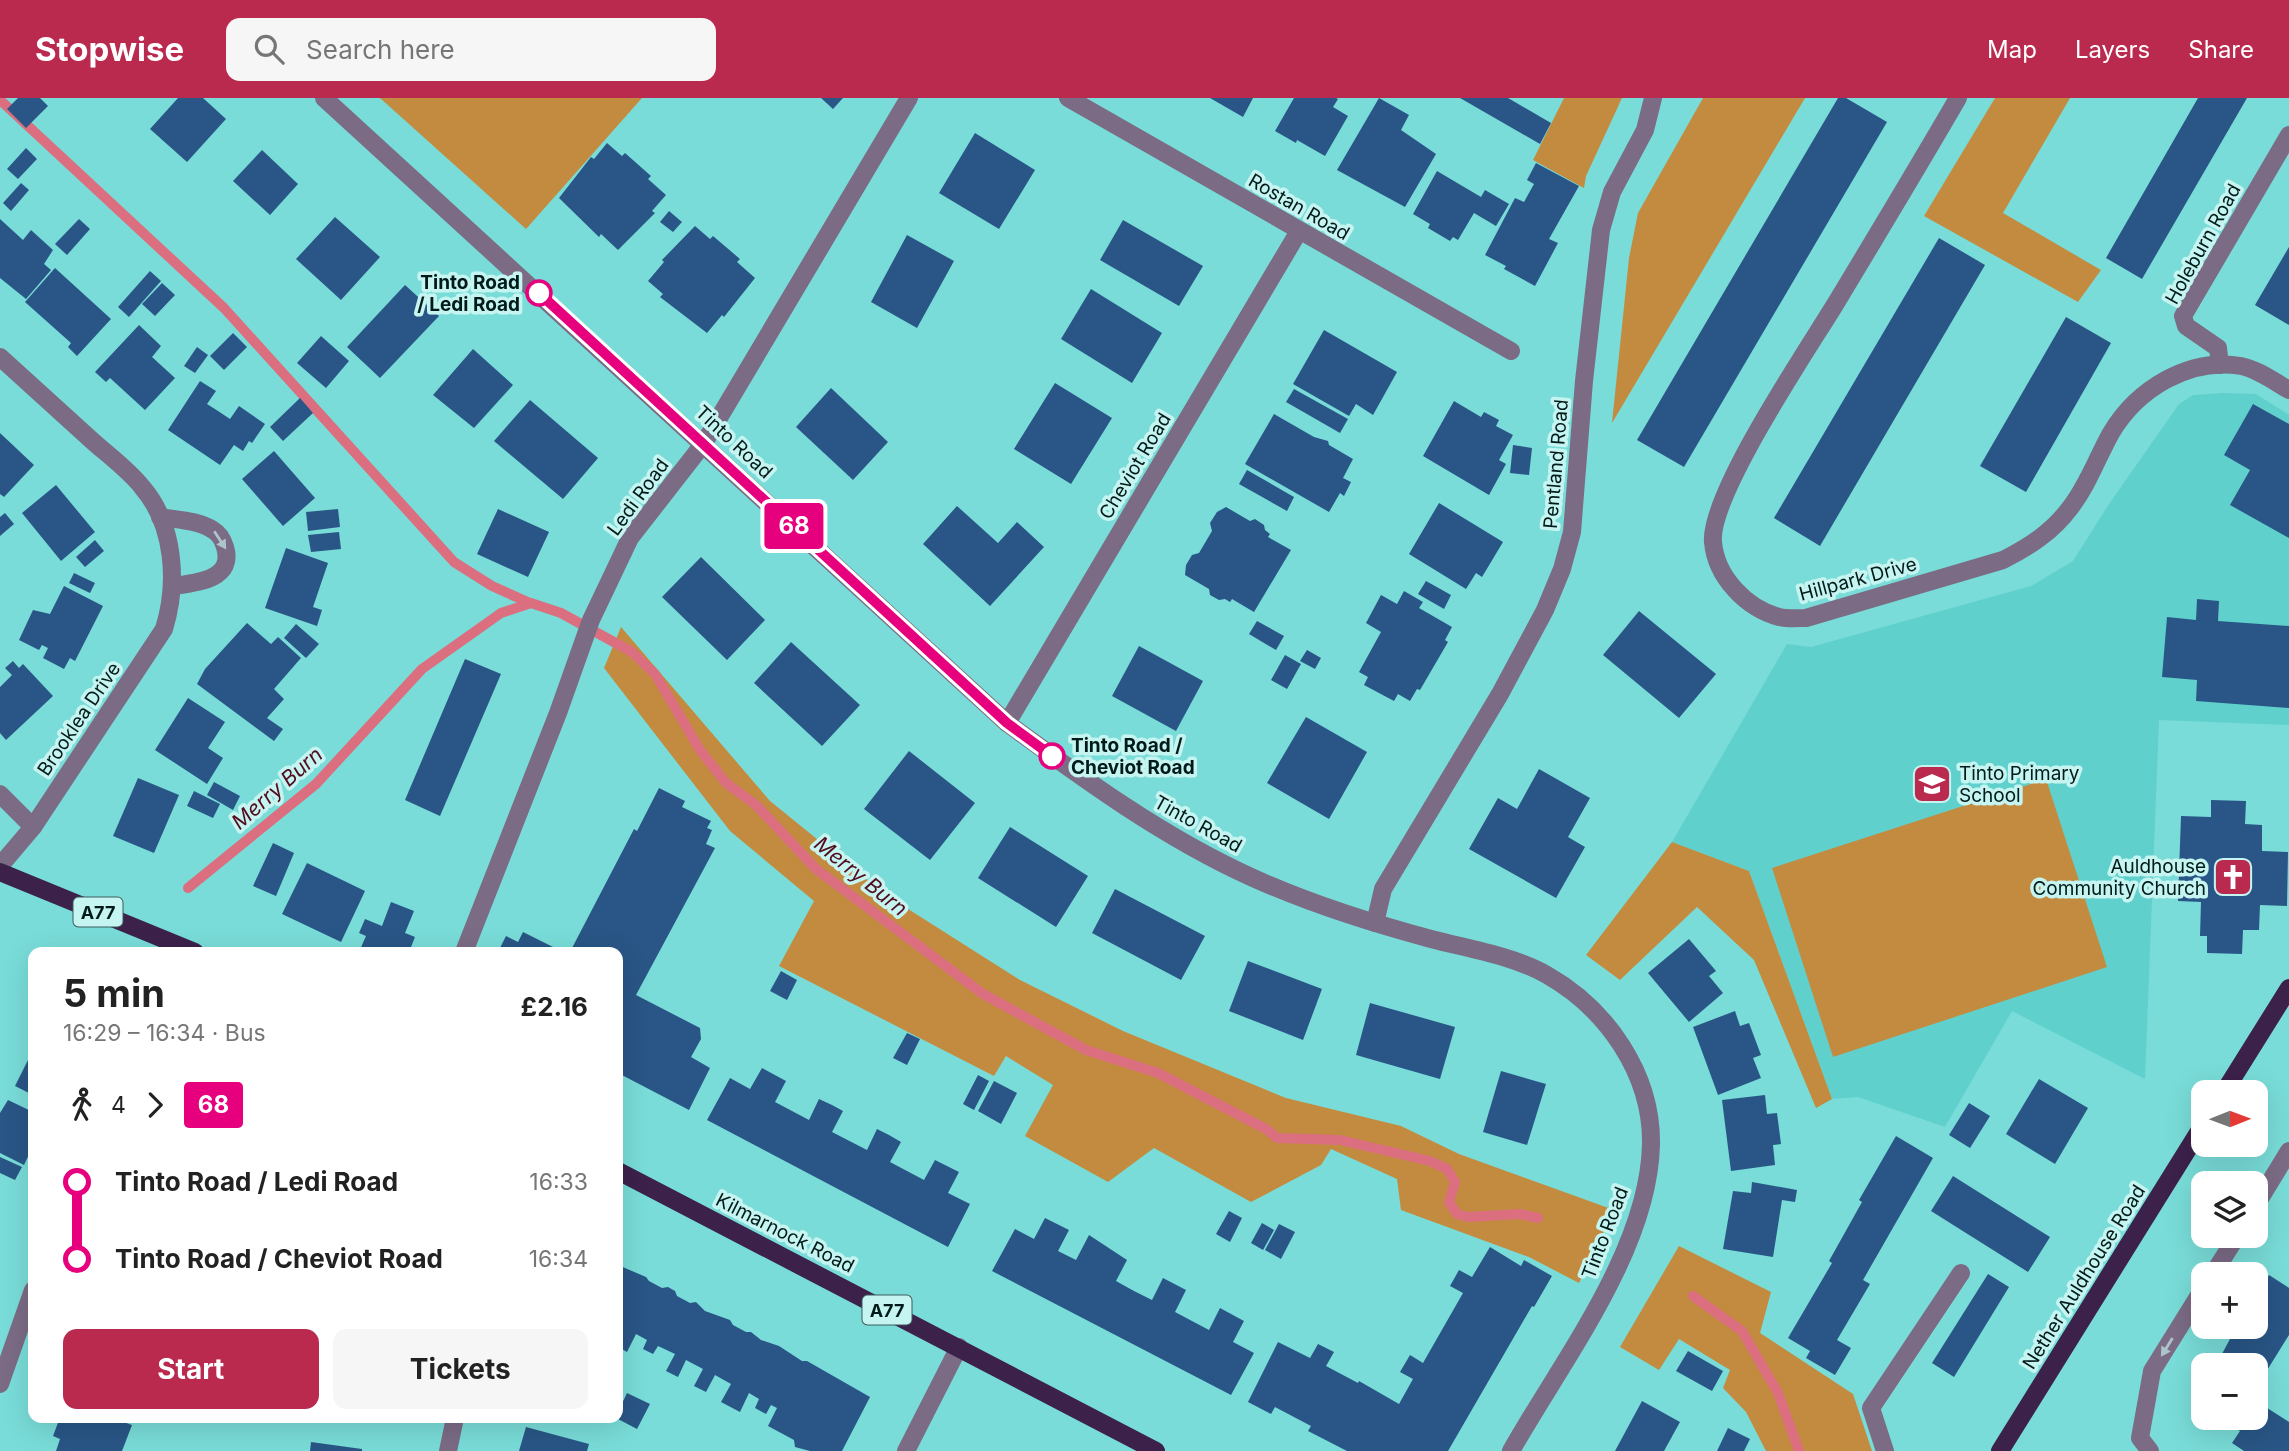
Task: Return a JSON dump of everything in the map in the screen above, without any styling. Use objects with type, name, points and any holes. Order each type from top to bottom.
[{"type":"main road","name":"A77","points":[[0,872],[183,947]]},
{"type":"main road","points":[[2232,1080],[2289,988]]},
{"type":"main road","name":"Nether Auldhouse Road","points":[[2000,1451],[2191,1144]]},
{"type":"main road","name":"Kilmarnock Road","points":[[623,1174],[1156,1451]]},
{"type":"street","name":"Tinto Road","points":[[324,98],[1007,723],[1104,793],[1166,832],[1252,877],[1375,923],[1509,960],[1545,973],[1574,992],[1623,1045],[1637,1073],[1647,1105],[1651,1144],[1639,1214],[1589,1326],[1511,1451]]},
{"type":"street","name":"Ledi Road","points":[[466,947],[591,620],[630,538],[704,443],[909,98]]},
{"type":"street","name":"Rostan Road","points":[[1068,98],[1511,351]]},
{"type":"street","name":"Pentland Road","points":[[1375,923],[1383,889],[1500,694],[1545,610],[1562,569],[1572,532],[1584,381],[1601,230],[1612,192],[1645,130],[1653,98]]},
{"type":"street","name":"Hillpark Drive","points":[[1958,98],[1757,434],[1722,501],[1713,541],[1717,560],[1729,583],[1759,610],[1782,617],[1806,618],[2003,560],[2027,548],[2047,533],[2069,510],[2088,482],[2111,433],[2132,404],[2151,388],[2171,377],[2220,365]]},
{"type":"street","name":"Holeburn Road","points":[[2220,365],[2218,348],[2186,326],[2183,316],[2289,135]]},
{"type":"street","name":"Cheviot Road","points":[[1007,723],[1299,231]]},
{"type":"street","name":"Brooklea Drive","points":[[0,357],[143,488],[160,517],[170,550],[173,586],[171,607],[164,629],[33,827],[0,866]]},
{"type":"street","points":[[2220,365],[2244,366],[2289,390]]},
{"type":"street","points":[[160,517],[197,523],[213,530],[223,539],[227,552],[224,568],[218,575],[202,582],[173,586]]},
{"type":"street","points":[[0,794],[33,827]]},
{"type":"street","points":[[2268,1185],[2289,1151]]},
{"type":"street","points":[[1885,1451],[1871,1408],[1961,1273]]},
{"type":"street","points":[[0,1384],[28,1304]]},
{"type":"street","points":[[2150,1451],[2140,1437],[2152,1371],[2191,1308]]},
{"type":"street","points":[[906,1451],[959,1347]]},
{"type":"street","points":[[447,1451],[454,1423]]},
{"type":"shaded area","points":[[380,98],[642,98],[526,229]]},
{"type":"shaded area","points":[[1564,98],[1622,98],[1586,176],[1584,188],[1533,160]]},
{"type":"shaded area","points":[[1703,98],[1805,98],[1612,423],[1629,258],[1638,213]]},
{"type":"shaded area","points":[[1995,98],[2070,98],[2003,213],[2101,270],[2078,302],[1924,216]]},
{"type":"shaded area","name":"Tinto Primary School","points":[[2256,394],[2289,415],[2289,725],[2159,720],[2145,1079],[2012,1011],[1945,1127],[1858,1097],[1832,1099],[1749,871],[1672,842],[1787,644],[1811,647],[2031,586],[2073,561],[2179,404],[2193,395]]},
{"type":"shaded area","points":[[621,627],[770,801],[886,895],[1020,980],[1123,1031],[1286,1098],[1401,1126],[1459,1154],[1614,1210],[1579,1283],[1529,1257],[1401,1210],[1397,1179],[1331,1149],[1321,1165],[1251,1202],[1154,1148],[1108,1182],[1025,1136],[1053,1085],[1006,1056],[994,1076],[779,966],[814,901],[730,831],[604,668]]},
{"type":"shaded area","points":[[2046,779],[2107,967],[1833,1057],[1772,868]]},
{"type":"shaded area","points":[[1672,842],[1749,871],[1832,1099],[1816,1108],[1754,960],[1697,907],[1620,980],[1586,955]]},
{"type":"shaded area","points":[[1679,1246],[1771,1292],[1760,1333],[1853,1394],[1872,1451],[1766,1451],[1746,1412],[1723,1388],[1730,1370],[1679,1339],[1659,1370],[1620,1347]]},
{"type":"building","points":[[18,98],[40,98],[48,106],[26,128],[7,109]]},
{"type":"building","points":[[178,98],[203,98],[226,119],[187,162],[150,129]]},
{"type":"building","points":[[821,98],[843,98],[833,109]]},
{"type":"building","points":[[1210,98],[1253,98],[1243,117]]},
{"type":"building","points":[[1294,98],[1336,98],[1338,99],[1333,107],[1348,116],[1325,156],[1275,131]]},
{"type":"building","points":[[1379,98],[1409,115],[1401,130],[1436,154],[1405,207],[1337,170]]},
{"type":"building","points":[[1460,98],[1508,98],[1551,123],[1540,144]]},
{"type":"building","points":[[1838,98],[1846,98],[1887,122],[1684,467],[1637,440]]},
{"type":"building","points":[[2198,98],[2247,98],[2142,279],[2106,258]]},
{"type":"building","points":[[975,133],[1035,170],[999,229],[939,193]]},
{"type":"building","points":[[607,143],[622,156],[625,153],[651,176],[648,179],[666,195],[652,211],[655,213],[618,250],[601,234],[599,237],[559,198],[591,157],[594,159]]},
{"type":"building","points":[[26,148],[37,159],[18,179],[7,169]]},
{"type":"building","points":[[262,150],[298,184],[270,215],[233,181]]},
{"type":"building","points":[[1536,163],[1579,186],[1549,239],[1558,243],[1535,286],[1485,255],[1515,198],[1524,202],[1534,184],[1527,180]]},
{"type":"building","points":[[1437,171],[1481,197],[1485,190],[1509,204],[1496,226],[1474,213],[1458,240],[1453,237],[1450,241],[1428,228],[1430,224],[1413,214]]},
{"type":"building","points":[[21,183],[29,190],[11,211],[3,203]]},
{"type":"building","points":[[669,211],[682,222],[673,232],[660,222]]},
{"type":"building","points":[[335,217],[380,257],[341,300],[296,259]]},
{"type":"building","points":[[0,219],[23,240],[31,230],[53,250],[44,264],[51,270],[26,299],[0,278]]},
{"type":"building","points":[[79,219],[90,229],[67,255],[55,244]]},
{"type":"building","points":[[1123,220],[1203,266],[1179,306],[1100,260]]},
{"type":"building","points":[[695,226],[710,239],[713,236],[740,259],[737,262],[755,278],[724,317],[722,315],[707,333],[660,297],[663,294],[648,281],[664,262],[662,260]]},
{"type":"building","points":[[907,235],[954,261],[917,328],[871,302]]},
{"type":"building","points":[[1939,238],[1985,265],[1820,546],[1774,518]]},
{"type":"building","points":[[2289,247],[2289,325],[2255,305]]},
{"type":"building","points":[[55,268],[111,319],[77,356],[68,347],[71,343],[25,302]]},
{"type":"building","points":[[150,271],[161,281],[129,317],[118,307]]},
{"type":"building","points":[[162,283],[175,295],[155,316],[142,304]]},
{"type":"building","points":[[405,285],[439,316],[380,378],[347,347]]},
{"type":"building","points":[[1091,289],[1162,333],[1132,383],[1061,339]]},
{"type":"building","points":[[2066,317],[2111,343],[2026,492],[1980,466]]},
{"type":"building","points":[[139,325],[161,346],[152,357],[175,378],[145,410],[110,378],[106,382],[95,372]]},
{"type":"building","points":[[1324,330],[1397,372],[1373,415],[1356,404],[1349,416],[1293,384]]},
{"type":"building","points":[[233,333],[247,347],[224,370],[210,356]]},
{"type":"building","points":[[321,336],[349,361],[326,388],[297,363]]},
{"type":"building","points":[[197,347],[208,355],[195,373],[184,366]]},
{"type":"building","points":[[473,349],[513,385],[474,428],[433,395]]},
{"type":"building","points":[[200,381],[216,391],[207,404],[230,419],[239,406],[265,424],[243,451],[234,445],[220,465],[168,430]]},
{"type":"building","points":[[1055,383],[1112,418],[1071,484],[1014,449]]},
{"type":"building","points":[[831,388],[888,442],[853,480],[796,427]]},
{"type":"building","points":[[1294,389],[1348,419],[1340,433],[1286,402]]},
{"type":"building","points":[[300,398],[313,413],[283,441],[270,427]]},
{"type":"building","points":[[530,400],[598,458],[563,499],[494,441]]},
{"type":"building","points":[[1454,401],[1481,417],[1484,412],[1499,420],[1496,426],[1513,435],[1499,460],[1506,464],[1489,495],[1423,456]]},
{"type":"building","points":[[2253,404],[2289,424],[2289,538],[2230,505],[2250,470],[2224,455]]},
{"type":"building","points":[[1274,414],[1314,437],[1328,441],[1329,445],[1353,459],[1343,478],[1351,482],[1344,496],[1340,493],[1329,512],[1245,464]]},
{"type":"building","points":[[0,433],[34,465],[4,497],[0,494]]},
{"type":"building","points":[[1513,445],[1532,448],[1529,475],[1510,473]]},
{"type":"building","points":[[274,451],[315,498],[283,526],[242,479]]},
{"type":"building","points":[[1247,470],[1294,497],[1287,511],[1239,484]]},
{"type":"building","points":[[56,485],[95,532],[61,561],[22,513]]},
{"type":"building","points":[[1439,503],[1503,542],[1482,577],[1476,573],[1466,589],[1409,554]]},
{"type":"building","points":[[957,506],[998,543],[1017,522],[1044,547],[990,606],[923,544]]},
{"type":"building","points":[[1226,507],[1250,521],[1255,519],[1264,525],[1270,534],[1268,537],[1291,550],[1254,612],[1232,599],[1230,602],[1219,600],[1210,595],[1209,589],[1185,575],[1186,565],[1192,555],[1199,553],[1212,531],[1210,523],[1217,512]]},
{"type":"building","points":[[338,509],[340,527],[308,531],[306,512]]},
{"type":"building","points":[[498,509],[549,532],[528,577],[477,554]]},
{"type":"building","points":[[5,513],[14,524],[0,536],[0,517]]},
{"type":"building","points":[[339,532],[341,549],[311,552],[308,535]]},
{"type":"building","points":[[95,540],[104,551],[85,567],[76,557]]},
{"type":"building","points":[[286,548],[328,563],[313,607],[322,610],[317,626],[265,608]]},
{"type":"building","points":[[701,557],[765,620],[727,660],[662,597]]},
{"type":"building","points":[[74,573],[95,583],[90,593],[69,583]]},
{"type":"building","points":[[1426,581],[1451,595],[1444,609],[1418,594]]},
{"type":"building","points":[[64,586],[103,606],[75,661],[70,658],[64,669],[43,658],[48,648],[42,645],[39,650],[19,640],[33,610],[50,614]]},
{"type":"building","points":[[1404,591],[1423,602],[1419,608],[1452,627],[1445,640],[1448,642],[1420,690],[1417,689],[1410,701],[1398,694],[1394,701],[1364,685],[1368,677],[1359,672],[1381,632],[1366,623],[1381,595],[1397,604]]},
{"type":"building","points":[[2197,599],[2219,601],[2218,621],[2289,626],[2289,708],[2196,701],[2197,680],[2162,677],[2167,617],[2196,620]]},
{"type":"building","points":[[1639,611],[1716,674],[1679,718],[1603,655]]},
{"type":"building","points":[[1257,621],[1284,636],[1276,650],[1249,634]]},
{"type":"building","points":[[247,623],[271,644],[278,637],[301,658],[274,689],[284,699],[267,718],[283,729],[274,741],[197,684],[205,669]]},
{"type":"building","points":[[296,624],[319,644],[306,658],[284,638]]},
{"type":"building","points":[[791,642],[860,705],[822,746],[754,683]]},
{"type":"building","points":[[1139,646],[1203,681],[1176,731],[1112,696]]},
{"type":"building","points":[[1307,650],[1321,658],[1315,669],[1300,661]]},
{"type":"building","points":[[1285,655],[1301,664],[1287,689],[1271,680]]},
{"type":"building","points":[[465,659],[501,674],[440,816],[405,800]]},
{"type":"building","points":[[13,661],[19,668],[23,664],[53,696],[6,740],[0,733],[0,687],[12,675],[5,668]]},
{"type":"building","points":[[188,698],[225,722],[208,748],[223,758],[207,784],[155,750]]},
{"type":"building","points":[[1306,717],[1367,752],[1329,819],[1267,783]]},
{"type":"building","points":[[909,751],[975,803],[930,860],[864,809]]},
{"type":"building","points":[[1539,769],[1590,798],[1568,837],[1585,847],[1556,898],[1469,849],[1498,798],[1517,809]]},
{"type":"building","points":[[138,778],[179,795],[154,853],[113,836]]},
{"type":"building","points":[[214,782],[240,796],[233,810],[207,795]]},
{"type":"building","points":[[659,788],[685,801],[682,807],[711,821],[707,828],[712,830],[706,844],[715,848],[636,995],[700,1028],[701,1039],[691,1057],[710,1068],[689,1110],[623,1076],[623,947],[573,947],[634,829],[637,831]]},
{"type":"building","points":[[194,791],[220,804],[213,818],[187,806]]},
{"type":"building","name":"Auldhouse Community Church","points":[[2211,800],[2246,801],[2245,824],[2262,825],[2262,851],[2288,852],[2287,906],[2260,905],[2259,930],[2243,930],[2242,954],[2207,953],[2207,936],[2200,936],[2201,902],[2178,901],[2181,816],[2211,817]]},
{"type":"building","points":[[1010,827],[1088,876],[1056,927],[978,878]]},
{"type":"building","points":[[273,843],[294,853],[276,896],[253,886]]},
{"type":"building","points":[[307,863],[365,891],[341,942],[282,914]]},
{"type":"building","points":[[1115,889],[1205,936],[1181,980],[1092,933]]},
{"type":"building","points":[[391,902],[414,911],[405,933],[415,937],[411,947],[361,947],[366,936],[359,933],[365,919],[382,926]]},
{"type":"building","points":[[523,932],[553,947],[500,947],[506,936],[518,942]]},
{"type":"building","points":[[1689,939],[1716,971],[1709,976],[1723,993],[1689,1022],[1648,973]]},
{"type":"building","points":[[1248,961],[1322,989],[1303,1040],[1229,1011]]},
{"type":"building","points":[[781,971],[797,980],[787,1000],[770,991]]},
{"type":"building","points":[[1370,1003],[1455,1027],[1440,1079],[1356,1055]]},
{"type":"building","points":[[1735,1011],[1740,1026],[1749,1023],[1761,1055],[1753,1058],[1761,1078],[1718,1095],[1693,1027]]},
{"type":"building","points":[[907,1033],[920,1039],[907,1065],[893,1058]]},
{"type":"building","points":[[28,1060],[28,1092],[15,1086]]},
{"type":"building","points":[[762,1068],[786,1081],[775,1102],[809,1120],[819,1099],[843,1111],[832,1132],[867,1150],[877,1129],[889,1135],[901,1142],[890,1162],[924,1180],[935,1160],[959,1172],[948,1193],[970,1204],[948,1247],[707,1120],[730,1078],[750,1089]]},
{"type":"building","points":[[1501,1071],[1546,1084],[1527,1145],[1483,1132]]},
{"type":"building","points":[[978,1075],[989,1081],[974,1110],[963,1104]]},
{"type":"building","points":[[2039,1079],[2088,1108],[2055,1164],[2006,1134]]},
{"type":"building","points":[[994,1081],[1017,1093],[1001,1124],[978,1111]]},
{"type":"building","points":[[1765,1095],[1767,1114],[1777,1113],[1781,1144],[1773,1145],[1775,1165],[1731,1171],[1722,1100]]},
{"type":"building","points":[[8,1100],[28,1110],[28,1157],[24,1165],[0,1153],[0,1113]]},
{"type":"building","points":[[1969,1103],[1990,1116],[1970,1148],[1949,1135]]},
{"type":"building","points":[[1896,1136],[1933,1158],[1863,1280],[1870,1284],[1837,1340],[1851,1348],[1835,1375],[1806,1358],[1810,1351],[1788,1338],[1832,1263],[1829,1261],[1862,1202],[1859,1200]]},
{"type":"building","points":[[0,1157],[22,1167],[15,1180],[0,1173]]},
{"type":"building","points":[[1953,1176],[2050,1237],[2028,1272],[1931,1211]]},
{"type":"building","points":[[1752,1182],[1797,1190],[1795,1202],[1782,1200],[1773,1257],[1723,1249],[1733,1191],[1751,1193]]},
{"type":"building","points":[[1229,1211],[1242,1218],[1230,1242],[1216,1234]]},
{"type":"building","points":[[1045,1218],[1069,1230],[1058,1251],[1076,1260],[1089,1235],[1127,1260],[1116,1281],[1134,1291],[1152,1300],[1163,1278],[1186,1290],[1175,1312],[1209,1330],[1220,1308],[1244,1321],[1233,1342],[1254,1353],[1231,1395],[992,1271],[1015,1229],[1034,1239]]},
{"type":"building","points":[[1262,1223],[1274,1230],[1263,1250],[1251,1243]]},
{"type":"building","points":[[1279,1224],[1295,1232],[1281,1259],[1265,1250]]},
{"type":"building","points":[[1490,1247],[1521,1266],[1524,1260],[1552,1276],[1448,1451],[1347,1451],[1308,1431],[1311,1426],[1275,1407],[1271,1414],[1248,1402],[1278,1342],[1310,1358],[1318,1344],[1334,1352],[1326,1366],[1399,1404],[1413,1379],[1400,1372],[1410,1355],[1423,1363],[1463,1293],[1450,1286],[1459,1270],[1472,1277]]},
{"type":"building","points":[[623,1267],[646,1277],[662,1288],[668,1287],[675,1291],[677,1296],[690,1303],[696,1302],[705,1311],[730,1320],[733,1325],[779,1346],[870,1397],[842,1451],[810,1451],[795,1447],[794,1440],[768,1426],[777,1408],[771,1405],[766,1414],[755,1408],[759,1399],[749,1393],[740,1412],[721,1402],[731,1384],[715,1375],[706,1392],[694,1386],[703,1369],[686,1360],[678,1377],[666,1371],[675,1354],[658,1346],[653,1354],[643,1349],[647,1340],[636,1334],[627,1352],[623,1350]]},
{"type":"building","points":[[1988,1274],[2009,1287],[1954,1377],[1932,1363]]},
{"type":"building","points":[[2268,1277],[2289,1288],[2289,1335],[2268,1369],[2268,1353],[2222,1353],[2230,1339],[2268,1339]]},
{"type":"building","points":[[1688,1351],[1723,1371],[1712,1391],[1676,1371]]},
{"type":"building","points":[[627,1393],[650,1404],[637,1429],[623,1422],[623,1401]]},
{"type":"building","points":[[1642,1401],[1680,1422],[1664,1451],[1615,1451]]},
{"type":"building","points":[[2268,1409],[2289,1422],[2289,1451],[2244,1451],[2232,1443],[2240,1431],[2268,1430]]},
{"type":"building","points":[[58,1423],[132,1425],[122,1451],[56,1451],[60,1439],[53,1436]]},
{"type":"building","points":[[526,1427],[589,1444],[587,1451],[519,1451]]},
{"type":"building","points":[[1728,1428],[1750,1439],[1744,1451],[1717,1451]]},
{"type":"building","points":[[311,1442],[362,1449],[362,1451],[310,1451]]},
{"type":"waterway","points":[[0,100],[224,308],[454,562],[492,586],[530,603]]},
{"type":"waterway","name":"Merry Burn","points":[[188,888],[316,784],[422,669],[501,613],[531,603],[561,613],[632,652],[655,674],[700,750],[726,783],[756,805],[816,869],[983,994],[1086,1050],[1158,1073],[1266,1129],[1277,1138],[1340,1140],[1430,1161],[1447,1169],[1455,1182],[1449,1202],[1457,1214],[1468,1217],[1520,1214],[1538,1218]]},
{"type":"waterway","name":"Merry Burn","points":[[1693,1296],[1742,1331],[1778,1393],[1799,1451]]},
{"type":"bus line","name":"68","points":[[539,293],[1007,723],[1052,756]]},
{"type":"place","name":"Tinto Road / Ledi Road","points":[[539,293]]},
{"type":"place","name":"Tinto Road / Cheviot Road","points":[[1052,756]]},
{"type":"place","name":"Tinto Primary School","points":[[1932,784]]},
{"type":"place","name":"Auldhouse Community Church","points":[[2233,877]]}]
